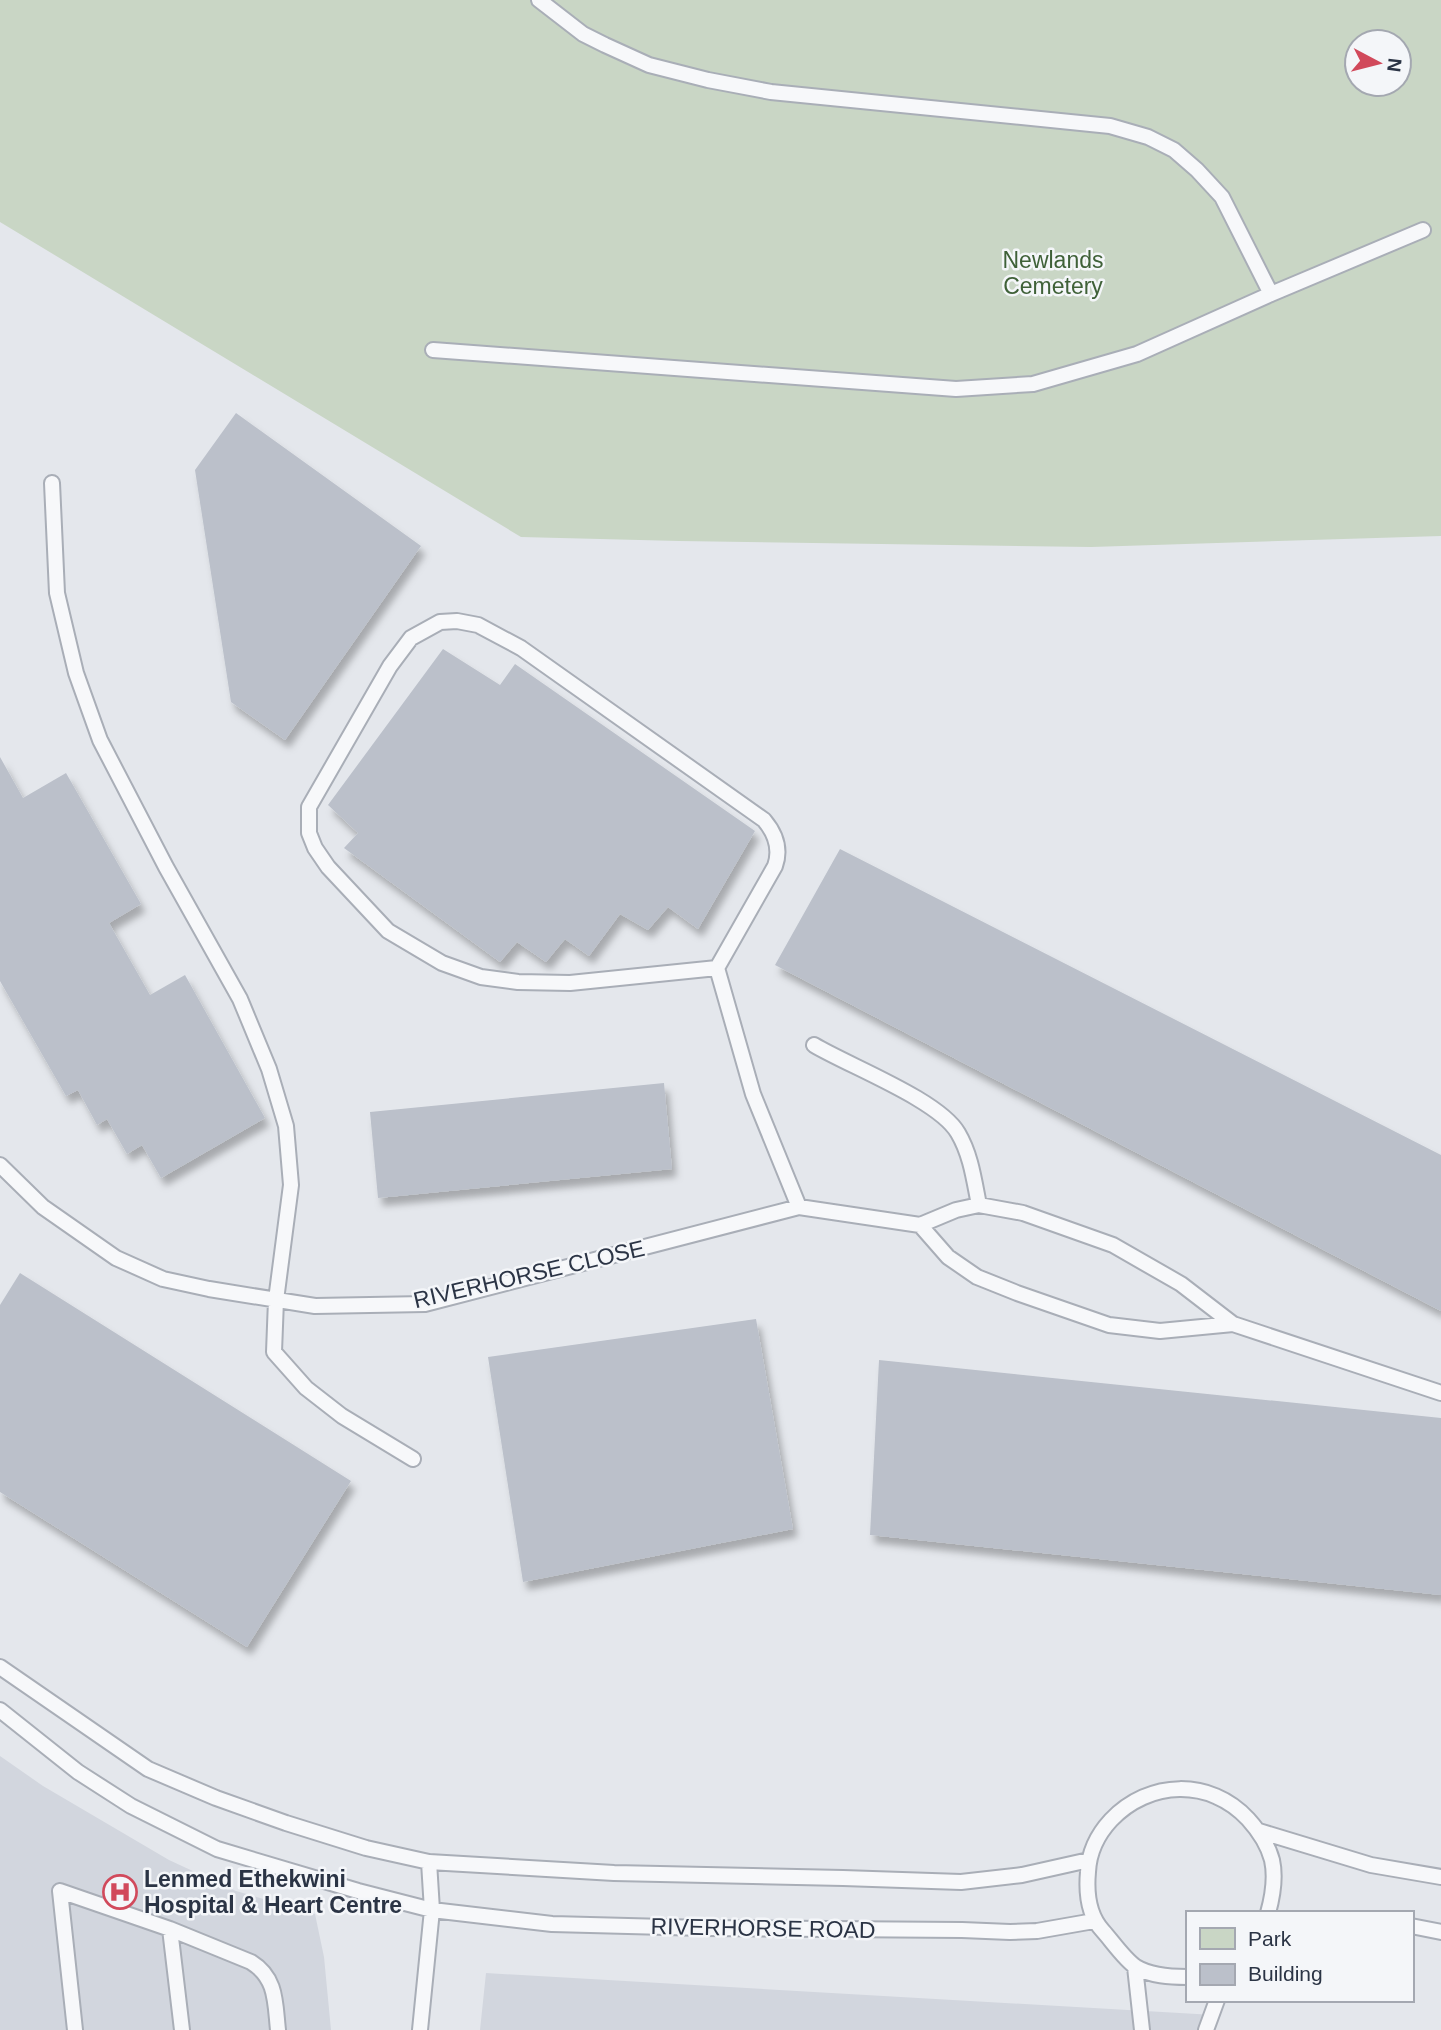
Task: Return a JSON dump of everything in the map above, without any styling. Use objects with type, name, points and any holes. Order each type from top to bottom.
[{"type":"lane","points":[[539,0],[583,34],[605,45],[649,65],[708,80],[771,92],[1110,126],[1148,138],[1174,150],[1222,197],[1271,294]]},
{"type":"lane","points":[[433,350],[956,389],[1033,384],[1137,354],[1423,230]]},
{"type":"lane","points":[[52,483],[57,593],[76,673],[100,740],[166,867],[240,999],[270,1069],[286,1126],[291,1185],[276,1300],[274,1352],[306,1388],[342,1416],[413,1459]]},
{"type":"lane","points":[[717,968],[570,983],[518,982],[481,977],[442,963],[388,931],[328,867],[309,833],[309,807],[390,666],[411,638],[440,622],[457,621],[478,625],[521,648],[764,820],[772,830],[778,858],[775,866],[717,968],[753,1094],[799,1207],[920,1225],[956,1210],[979,1205],[1023,1213],[1113,1245],[1181,1284],[1233,1324],[1441,1393]]},
{"type":"lane","points":[[814,1045],[942,1115],[957,1131],[971,1161],[979,1205]]},
{"type":"lane","name":"RIVERHORSE CLOSE","points":[[0,1165],[43,1207],[116,1258],[163,1279],[315,1306],[425,1304],[799,1207]]},
{"type":"lane","points":[[920,1225],[948,1257],[977,1277],[1110,1325],[1160,1331],[1233,1324]]},
{"type":"lane","points":[[0,1667],[148,1769],[216,1798],[286,1823],[366,1848],[429,1862],[614,1873],[961,1882],[1022,1875],[1089,1860]]},
{"type":"lane","name":"RIVERHORSE ROAD","points":[[0,1710],[89,1779],[131,1806],[217,1849],[432,1910],[552,1924],[704,1928],[1010,1932],[1094,1921]]},
{"type":"lane","points":[[1186,1977],[1164,1977],[1135,1967],[1094,1921],[1086,1891],[1089,1860],[1101,1831],[1122,1808],[1149,1793],[1180,1788],[1210,1793],[1238,1808],[1259,1831],[1272,1859],[1274,1890],[1269,1911]]},
{"type":"lane","points":[[1259,1831],[1371,1865],[1441,1877]]},
{"type":"lane","points":[[420,2030],[432,1910],[429,1862]]},
{"type":"lane","points":[[75,2030],[60,1891],[170,1929],[260,1967],[267,1974],[273,1990],[278,2030]]},
{"type":"lane","points":[[1413,1926],[1441,1931]]},
{"type":"lane","points":[[170,1929],[182,2030]]},
{"type":"lane","points":[[1135,1967],[1142,2030]]},
{"type":"lane","points":[[1206,2030],[1216,2002]]},
{"type":"shaded area","name":"Lenmed Ethekwini Hospital & Heart Centre","points":[[0,1756],[43,1786],[169,1860],[236,1891],[315,1914],[324,1957],[331,2030],[0,2030]]},
{"type":"shaded area","points":[[486,1973],[1214,2015],[1209,2030],[480,2030]]},
{"type":"green space","name":"Newlands Cemetery","points":[[0,0],[1441,0],[1441,536],[1091,547],[521,537],[0,222]]},
{"type":"building","points":[[236,413],[421,546],[285,740],[231,702],[195,470]]},
{"type":"building","points":[[443,649],[500,685],[515,664],[755,831],[698,929],[668,907],[648,930],[620,914],[589,956],[565,939],[546,962],[517,942],[500,962],[344,848],[358,833],[328,805]]},
{"type":"building","points":[[0,757],[23,798],[66,773],[141,904],[109,923],[150,995],[185,975],[265,1118],[161,1178],[142,1145],[127,1154],[107,1119],[97,1125],[78,1090],[66,1096],[0,981]]},
{"type":"building","points":[[840,849],[1441,1155],[1441,1311],[775,965]]},
{"type":"building","points":[[664,1083],[672,1169],[378,1198],[370,1112]]},
{"type":"building","points":[[20,1273],[351,1481],[247,1647],[0,1492],[0,1305]]},
{"type":"building","points":[[756,1319],[793,1529],[523,1582],[488,1357]]},
{"type":"building","points":[[879,1360],[1441,1418],[1441,1595],[870,1535]]},
{"type":"place","name":"Lenmed Ethekwini Hospital & Heart Centre","points":[[120,1892]]}]
